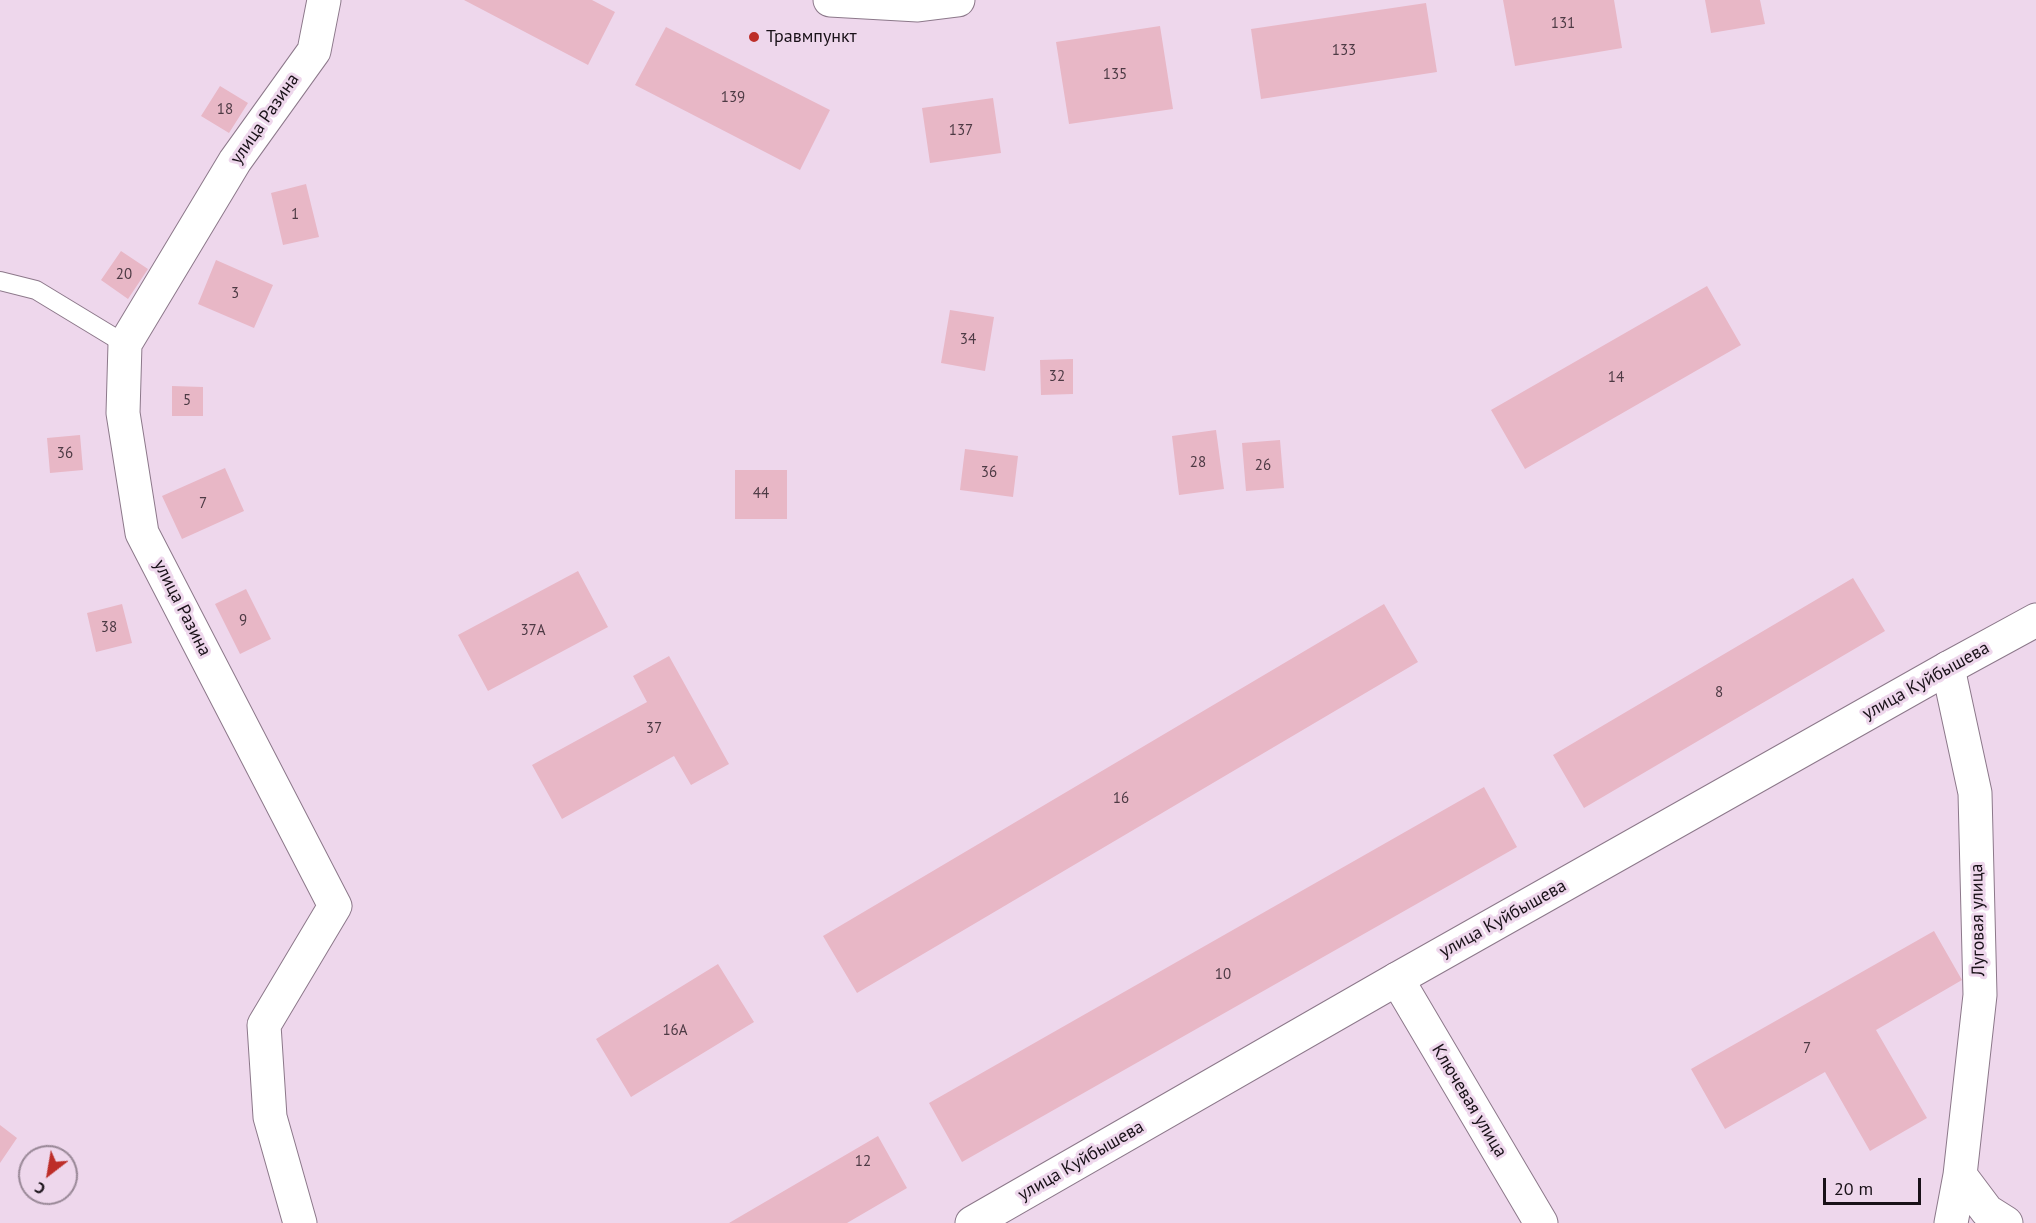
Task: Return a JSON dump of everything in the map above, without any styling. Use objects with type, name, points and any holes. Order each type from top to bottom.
[{"type":"street","name":"улица Разина","points":[[300,1223],[270,1117],[264,1025],[335,906],[142,533],[123,413],[125,344],[235,161],[314,51],[324,0]]},
{"type":"street","points":[[830,0],[918,5],[958,0]]},
{"type":"street","name":"улица Куйбышева","points":[[972,1223],[1397,979],[2036,620]]},
{"type":"street","name":"Луговая улица","points":[[1948,668],[1975,793],[1980,995],[1960,1175],[1951,1223]]},
{"type":"street","name":"Ключевая улица","points":[[1397,979],[1541,1223]]},
{"type":"street","points":[[1960,1175],[1986,1211],[2006,1223]]},
{"type":"lane","points":[[0,281],[36,290],[125,344]]},
{"type":"building","points":[[464,0],[592,0],[615,12],[588,65]]},
{"type":"building","points":[[1503,0],[1614,0],[1622,48],[1515,66]]},
{"type":"building","points":[[1705,0],[1760,0],[1765,24],[1711,33]]},
{"type":"building","points":[[1426,3],[1437,72],[1261,99],[1251,29]]},
{"type":"building","points":[[1160,26],[1173,109],[1069,124],[1056,42]]},
{"type":"building","points":[[666,27],[830,110],[800,170],[635,85]]},
{"type":"building","points":[[220,86],[248,103],[229,133],[201,116]]},
{"type":"building","points":[[993,98],[1001,153],[930,163],[922,108]]},
{"type":"building","points":[[306,184],[319,237],[283,245],[271,193]]},
{"type":"building","points":[[121,251],[148,269],[128,299],[101,280]]},
{"type":"building","points":[[216,260],[273,285],[254,328],[198,304]]},
{"type":"building","points":[[1707,286],[1741,345],[1525,469],[1491,410]]},
{"type":"building","points":[[950,310],[994,317],[985,371],[941,363]]},
{"type":"building","points":[[1073,359],[1073,394],[1041,395],[1040,360]]},
{"type":"building","points":[[172,386],[203,387],[203,416],[172,416]]},
{"type":"building","points":[[1216,430],[1224,489],[1179,495],[1172,436]]},
{"type":"building","points":[[80,435],[83,470],[50,473],[47,438]]},
{"type":"building","points":[[1280,440],[1284,488],[1246,491],[1242,443]]},
{"type":"building","points":[[965,449],[1018,456],[1013,497],[960,490]]},
{"type":"building","points":[[225,468],[244,511],[182,539],[162,496]]},
{"type":"building","points":[[735,470],[787,470],[787,519],[735,519]]},
{"type":"building","points":[[578,571],[608,627],[488,691],[458,635]]},
{"type":"building","points":[[1853,578],[1885,631],[1584,808],[1553,755]]},
{"type":"building","points":[[246,589],[271,639],[240,654],[215,604]]},
{"type":"building","points":[[122,604],[132,643],[96,652],[87,613]]},
{"type":"building","points":[[1384,604],[1418,662],[857,993],[823,936]]},
{"type":"building","points":[[669,656],[729,764],[691,785],[674,756],[562,819],[532,765],[647,702],[633,676]]},
{"type":"building","points":[[1484,787],[1517,847],[962,1162],[929,1103]]},
{"type":"building","points":[[1934,931],[1962,980],[1876,1030],[1927,1118],[1870,1151],[1825,1072],[1725,1129],[1691,1069]]},
{"type":"building","points":[[718,964],[754,1022],[631,1097],[596,1039]]},
{"type":"building","points":[[0,1125],[17,1138],[0,1163]]},
{"type":"building","points":[[878,1136],[907,1188],[847,1223],[729,1223]]},
{"type":"place","name":"Травмпункт","points":[[754,37]]}]
